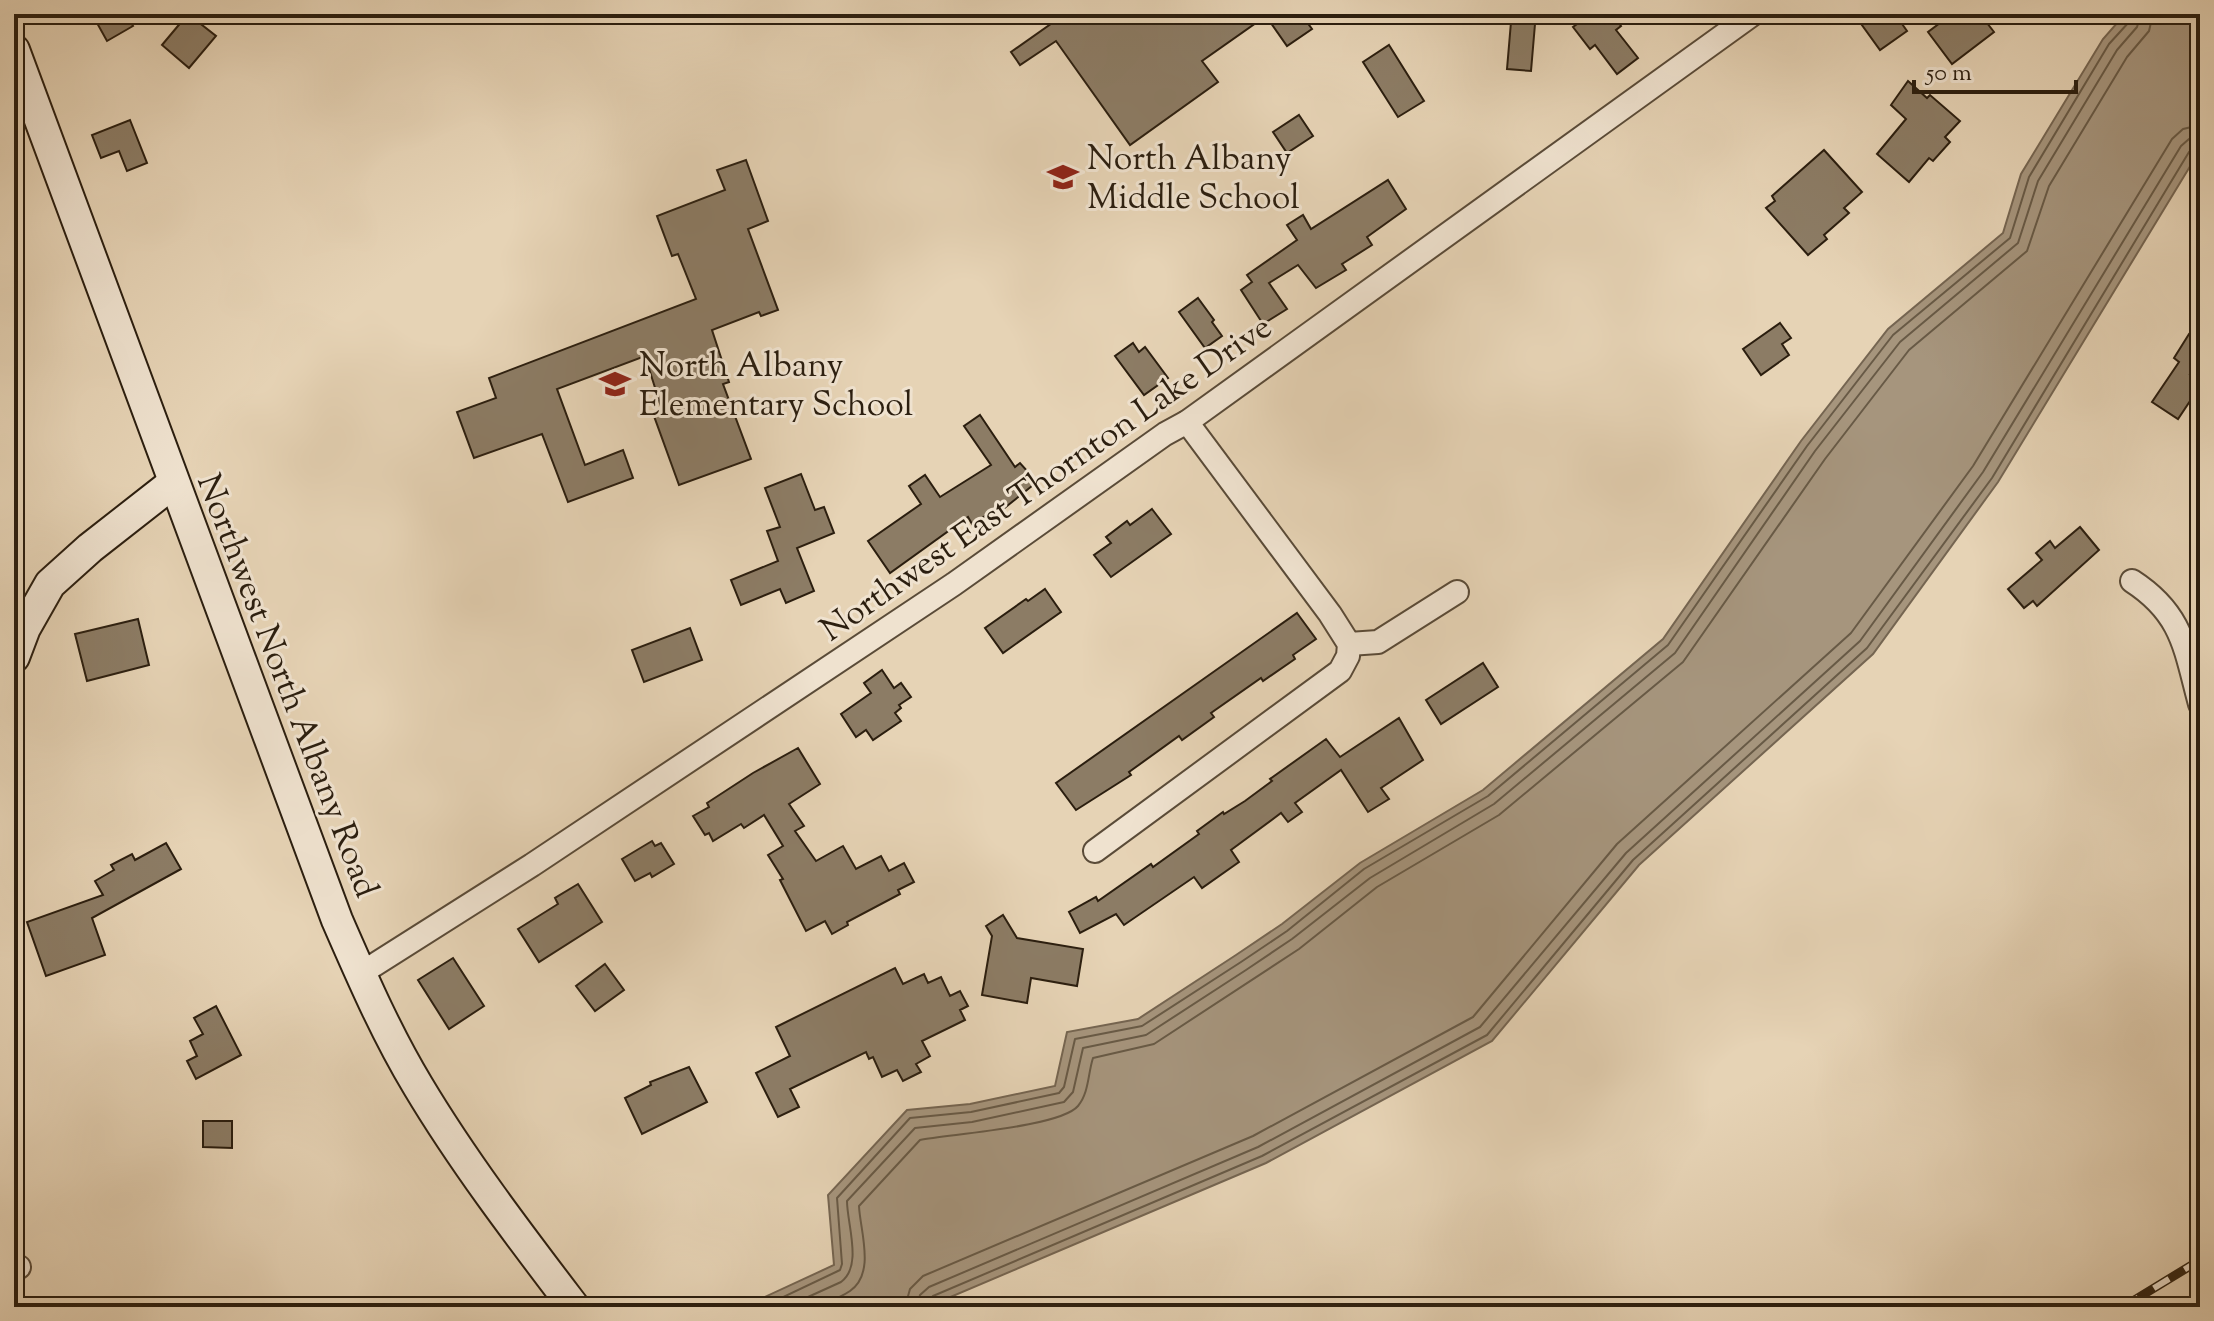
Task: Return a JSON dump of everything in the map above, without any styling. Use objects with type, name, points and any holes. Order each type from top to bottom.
[{"type":"main road","name":"Northwest North Albany Road","points":[[14,50],[24,111],[173,483],[337,920],[378,1015],[418,1086],[461,1151],[574,1307]]},
{"type":"main road","points":[[14,657],[25,628],[50,584],[90,548],[173,483]]},
{"type":"street","name":"Northwest East Thornton Lake Drive","points":[[360,974],[532,865],[954,584],[1165,434],[1187,422],[1753,14]]},
{"type":"street","points":[[1095,851],[1340,671],[1348,656],[1349,644],[1187,422]]},
{"type":"street","points":[[2132,581],[2155,596],[2168,611],[2185,648],[2200,704]]},
{"type":"street","points":[[1349,644],[1378,642],[1457,592]]},
{"type":"water","points":[[2125,14],[2200,14],[2200,150],[1998,482],[1873,654],[1639,865],[1492,1041],[1266,1163],[927,1307],[743,1307],[834,1265],[828,1195],[907,1110],[970,1104],[1055,1086],[1067,1032],[1138,1019],[1236,955],[1282,924],[1360,863],[1483,790],[1663,639],[1801,441],[1888,329],[2003,233],[2021,174],[2103,39]]},
{"type":"building","points":[[92,14],[126,14],[133,26],[107,41]]},
{"type":"building","points":[[188,14],[216,36],[189,68],[162,45]]},
{"type":"building","points":[[1065,14],[1301,14],[1312,29],[1287,46],[1266,16],[1202,61],[1218,82],[1130,145],[1056,41],[1020,65],[1011,52]]},
{"type":"building","points":[[1591,14],[1612,14],[1621,26],[1616,30],[1638,58],[1617,74],[1595,45],[1590,49],[1573,27]]},
{"type":"building","points":[[1854,14],[1895,14],[1907,31],[1880,50]]},
{"type":"building","points":[[1952,14],[1980,14],[1994,32],[1952,64],[1928,32]]},
{"type":"building","points":[[1511,22],[1535,24],[1531,71],[1507,69]]},
{"type":"building","points":[[1389,45],[1424,101],[1398,117],[1363,62]]},
{"type":"building","points":[[1908,81],[1960,121],[1945,137],[1950,142],[1933,161],[1929,158],[1909,182],[1877,154],[1906,119],[1891,105]]},
{"type":"building","points":[[1299,115],[1313,136],[1287,153],[1273,132]]},
{"type":"building","points":[[130,120],[147,163],[127,171],[119,151],[101,158],[92,135]]},
{"type":"building","points":[[1824,150],[1862,192],[1844,208],[1849,213],[1824,235],[1827,239],[1808,255],[1766,208],[1775,201],[1772,196]]},
{"type":"building","points":[[746,160],[768,221],[748,229],[778,310],[761,316],[759,312],[712,330],[729,382],[723,384],[751,459],[679,485],[654,416],[663,413],[645,356],[557,389],[585,465],[623,450],[633,478],[568,502],[542,434],[474,458],[457,412],[496,398],[489,378],[696,299],[678,254],[672,256],[657,216],[725,190],[717,170]]},
{"type":"building","points":[[1388,180],[1406,209],[1367,237],[1372,245],[1342,264],[1346,270],[1316,288],[1298,265],[1269,283],[1287,309],[1263,324],[1241,290],[1252,282],[1247,275],[1297,240],[1287,225],[1303,215],[1311,229]]},
{"type":"building","points":[[1198,298],[1222,336],[1205,348],[1179,312]]},
{"type":"building","points":[[1780,323],[1791,338],[1782,344],[1789,355],[1761,375],[1743,349]]},
{"type":"building","points":[[2189,334],[2200,340],[2200,358],[2190,374],[2194,376],[2191,380],[2200,386],[2178,419],[2152,402],[2179,362],[2174,358]]},
{"type":"building","points":[[1133,343],[1139,352],[1145,347],[1168,378],[1144,395],[1115,356]]},
{"type":"building","points":[[980,415],[1015,467],[1020,463],[1037,482],[1002,510],[1000,507],[972,524],[968,517],[890,573],[868,541],[921,504],[909,486],[925,475],[940,497],[991,465],[964,426]]},
{"type":"building","points":[[801,474],[815,510],[824,507],[834,533],[797,548],[814,591],[786,603],[780,589],[741,605],[731,580],[778,561],[767,531],[780,527],[765,488]]},
{"type":"building","points":[[1152,509],[1171,534],[1111,577],[1094,555],[1111,543],[1106,537],[1127,521],[1130,525]]},
{"type":"building","points":[[2080,527],[2099,550],[2037,606],[2033,601],[2024,608],[2008,589],[2042,560],[2036,553],[2050,541],[2055,548]]},
{"type":"building","points":[[1045,589],[1061,612],[1003,653],[985,628]]},
{"type":"building","points":[[1297,613],[1316,639],[1293,655],[1295,659],[1263,681],[1261,678],[1211,713],[1214,717],[1182,740],[1179,736],[1129,772],[1131,775],[1076,810],[1056,783]]},
{"type":"building","points":[[138,619],[149,665],[87,681],[75,634]]},
{"type":"building","points":[[690,628],[702,660],[644,682],[632,650]]},
{"type":"building","points":[[1483,663],[1498,687],[1441,724],[1426,700]]},
{"type":"building","points":[[882,670],[894,688],[901,683],[911,697],[899,705],[901,708],[895,713],[901,721],[873,740],[866,730],[856,737],[841,714],[871,693],[864,683]]},
{"type":"building","points":[[1399,718],[1423,760],[1381,788],[1389,799],[1368,812],[1341,770],[1295,803],[1302,812],[1288,822],[1281,813],[1231,850],[1239,862],[1202,888],[1194,877],[1124,925],[1116,914],[1080,933],[1069,912],[1096,897],[1098,901],[1151,864],[1153,867],[1199,834],[1197,831],[1245,801],[1326,739],[1340,757]]},
{"type":"building","points":[[798,748],[820,784],[789,804],[804,826],[795,831],[816,861],[843,846],[856,869],[881,856],[889,871],[904,863],[914,882],[898,890],[900,894],[847,922],[848,925],[832,934],[825,921],[806,931],[780,880],[783,879],[768,855],[783,846],[764,815],[744,828],[741,824],[713,841],[709,833],[705,835],[693,816],[709,807],[707,803],[753,773]]},
{"type":"building","points":[[652,841],[655,846],[661,843],[674,864],[652,877],[650,873],[635,881],[622,859]]},
{"type":"building","points":[[166,843],[181,869],[92,918],[105,955],[46,976],[27,922],[103,895],[95,881],[114,870],[111,865],[132,854],[135,860]]},
{"type":"building","points":[[578,884],[602,922],[539,962],[518,929],[558,904],[555,898]]},
{"type":"building","points":[[1003,915],[1017,938],[1083,949],[1077,986],[1031,978],[1027,1003],[982,995],[992,936],[986,926]]},
{"type":"building","points":[[453,958],[484,1006],[449,1029],[418,980]]},
{"type":"building","points":[[605,964],[624,990],[595,1011],[576,986]]},
{"type":"building","points":[[895,968],[903,984],[924,974],[928,983],[941,977],[950,996],[960,991],[968,1006],[960,1010],[965,1020],[922,1041],[930,1056],[916,1064],[921,1072],[903,1081],[897,1070],[882,1077],[873,1057],[869,1059],[866,1052],[790,1089],[799,1107],[778,1117],[756,1073],[790,1056],[776,1027]]},
{"type":"building","points":[[216,1006],[241,1055],[196,1079],[187,1061],[197,1056],[190,1041],[203,1034],[194,1018]]},
{"type":"building","points":[[689,1067],[707,1102],[642,1134],[625,1098],[651,1085],[650,1082]]},
{"type":"building","points":[[203,1121],[232,1121],[232,1148],[203,1147]]},
{"type":"railway","points":[[2123,1307],[2200,1260]]},
{"type":"place","name":"North Albany Middle School","points":[[1063,177]]},
{"type":"place","name":"North Albany Elementary School","points":[[615,384]]}]
